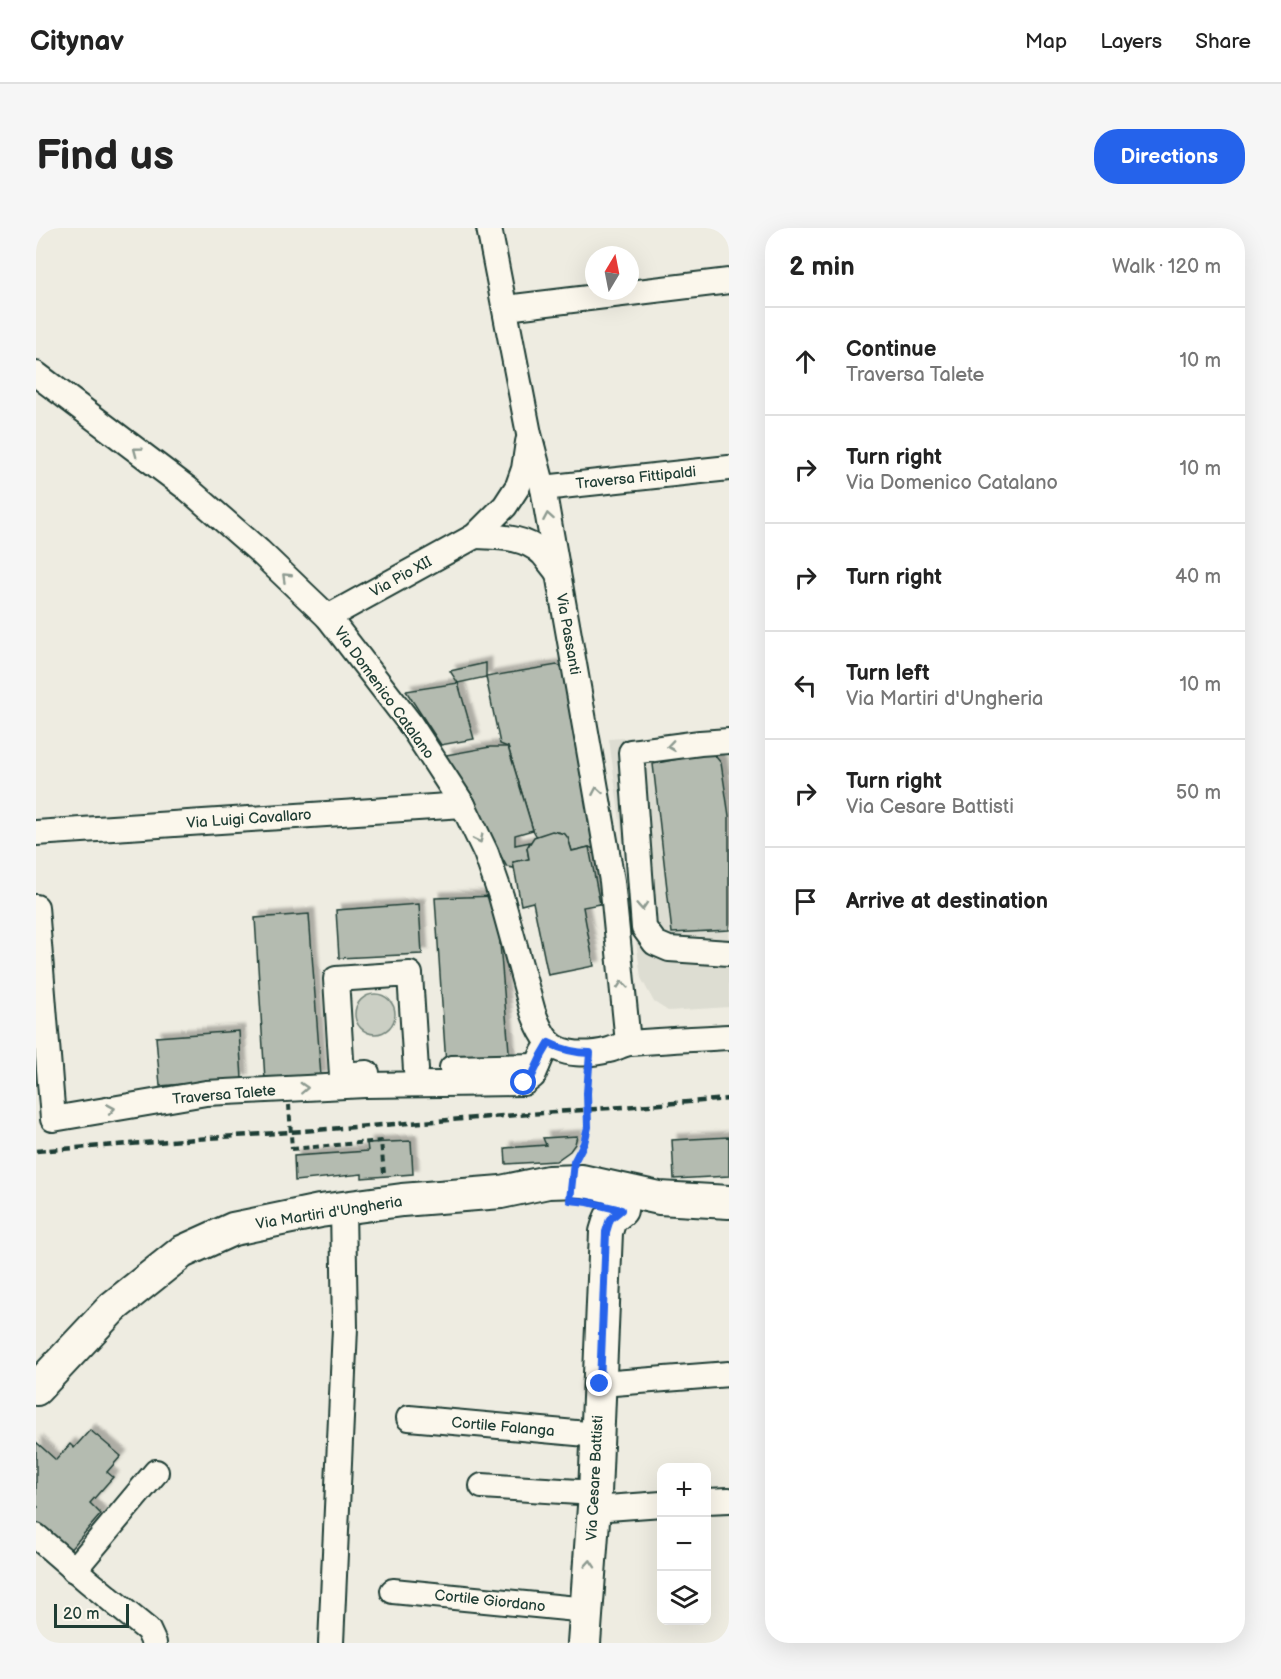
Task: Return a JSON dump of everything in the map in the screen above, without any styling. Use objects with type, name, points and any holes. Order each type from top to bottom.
[{"type":"main road","name":"Via Martiri d'Ungheria","points":[[36,1389],[113,1307],[182,1252],[233,1229],[320,1211],[402,1200],[501,1192],[537,1183],[582,1181],[615,1198]]},
{"type":"main road","name":"Via Martiri d'Ungheria","points":[[501,1192],[588,1202],[615,1198]]},
{"type":"main road","points":[[615,1198],[654,1217],[710,1212],[729,1205]]},
{"type":"main road","name":"Via Cesare Battisti","points":[[584,1643],[595,1501],[606,1232],[615,1198]]},
{"type":"street","name":"Via Passanti","points":[[489,228],[529,434],[543,488],[612,881],[628,1043]]},
{"type":"street","points":[[506,308],[729,281]]},
{"type":"street","name":"Via Domenico Catalano","points":[[36,374],[188,489],[259,551],[328,617],[409,722],[462,805],[486,854],[501,896],[532,1012],[549,1043]]},
{"type":"street","name":"Via Pio XII","points":[[328,617],[475,536],[505,506],[518,486],[524,469],[529,434]]},
{"type":"street","name":"Traversa Fittipaldi","points":[[543,488],[729,468]]},
{"type":"street","points":[[475,536],[521,541],[541,552],[558,573]]},
{"type":"street","points":[[729,741],[700,742],[631,752],[644,928],[655,943],[669,949],[729,953]]},
{"type":"street","name":"Via Luigi Cavallaro","points":[[36,833],[462,805]]},
{"type":"street","name":"Traversa Talete","points":[[36,907],[53,1119],[206,1093],[365,1085],[524,1083],[532,1076],[549,1043]]},
{"type":"street","points":[[416,1070],[410,974],[336,979],[342,1075],[537,1066]]},
{"type":"street","points":[[549,1043],[564,1050],[590,1053],[610,1050],[628,1043],[729,1037]]},
{"type":"street","points":[[331,1643],[345,1328],[343,1208]]},
{"type":"street","points":[[600,1384],[729,1374]]},
{"type":"street","name":"Cortile Falanga","points":[[409,1418],[598,1435]]},
{"type":"street","points":[[74,1570],[156,1472]]},
{"type":"street","points":[[482,1486],[595,1501],[657,1504]]},
{"type":"street","points":[[711,1502],[729,1500]]},
{"type":"street","points":[[36,1536],[148,1630],[154,1643]]},
{"type":"street","name":"Cortile Giordano","points":[[393,1591],[587,1610]]},
{"type":"path","points":[[572,1181],[574,1162],[584,1143],[588,1127],[587,1093],[590,1053]]},
{"type":"path","points":[[289,1105],[292,1149],[381,1141],[384,1180]]},
{"type":"shaded area","points":[[729,730],[729,1007],[668,1011],[654,1002],[641,978],[609,739]]},
{"type":"shaded area","points":[[375,994],[389,1000],[395,1014],[389,1028],[375,1034],[361,1028],[355,1014],[361,1000]]},
{"type":"building","points":[[486,663],[486,677],[458,683],[450,671]]},
{"type":"building","points":[[557,665],[568,669],[602,852],[589,847],[572,851],[568,838],[559,832],[537,837],[508,747],[500,744],[486,677]]},
{"type":"building","points":[[458,683],[474,739],[441,745],[406,691]]},
{"type":"building","points":[[490,747],[508,747],[533,830],[515,835],[515,845],[530,842],[527,848],[529,859],[513,862],[514,868],[507,867],[446,755]]},
{"type":"building","points":[[712,752],[721,763],[729,816],[729,930],[672,933],[653,764]]},
{"type":"building","points":[[552,831],[565,834],[572,851],[589,847],[600,904],[583,907],[594,966],[548,975],[533,902],[521,905],[513,862],[529,859],[527,848],[534,837]]},
{"type":"building","points":[[496,896],[510,1063],[446,1065],[435,898]]},
{"type":"building","points":[[419,904],[422,954],[339,958],[336,910]]},
{"type":"building","points":[[309,914],[321,1077],[265,1080],[255,918]]},
{"type":"building","points":[[239,1031],[242,1079],[160,1086],[156,1037]]},
{"type":"building","points":[[577,1136],[570,1151],[556,1161],[506,1164],[505,1148],[546,1145],[543,1138]]},
{"type":"building","points":[[729,1137],[729,1176],[674,1179],[672,1140]]},
{"type":"building","points":[[411,1141],[413,1174],[362,1178],[362,1174],[295,1181],[294,1156],[368,1151],[367,1143]]},
{"type":"building","points":[[90,1430],[121,1456],[107,1472],[113,1477],[90,1503],[101,1514],[68,1552],[36,1524],[38,1507],[36,1505],[36,1442],[56,1460],[70,1444],[74,1448]]},
{"type":"railway","points":[[36,1151],[729,1099]]},
{"type":"route","points":[[524,1083],[532,1076],[549,1043],[564,1050],[590,1053],[587,1093],[588,1127],[584,1143],[574,1162],[570,1200],[600,1204],[621,1210],[610,1219],[606,1232],[600,1384]]}]
